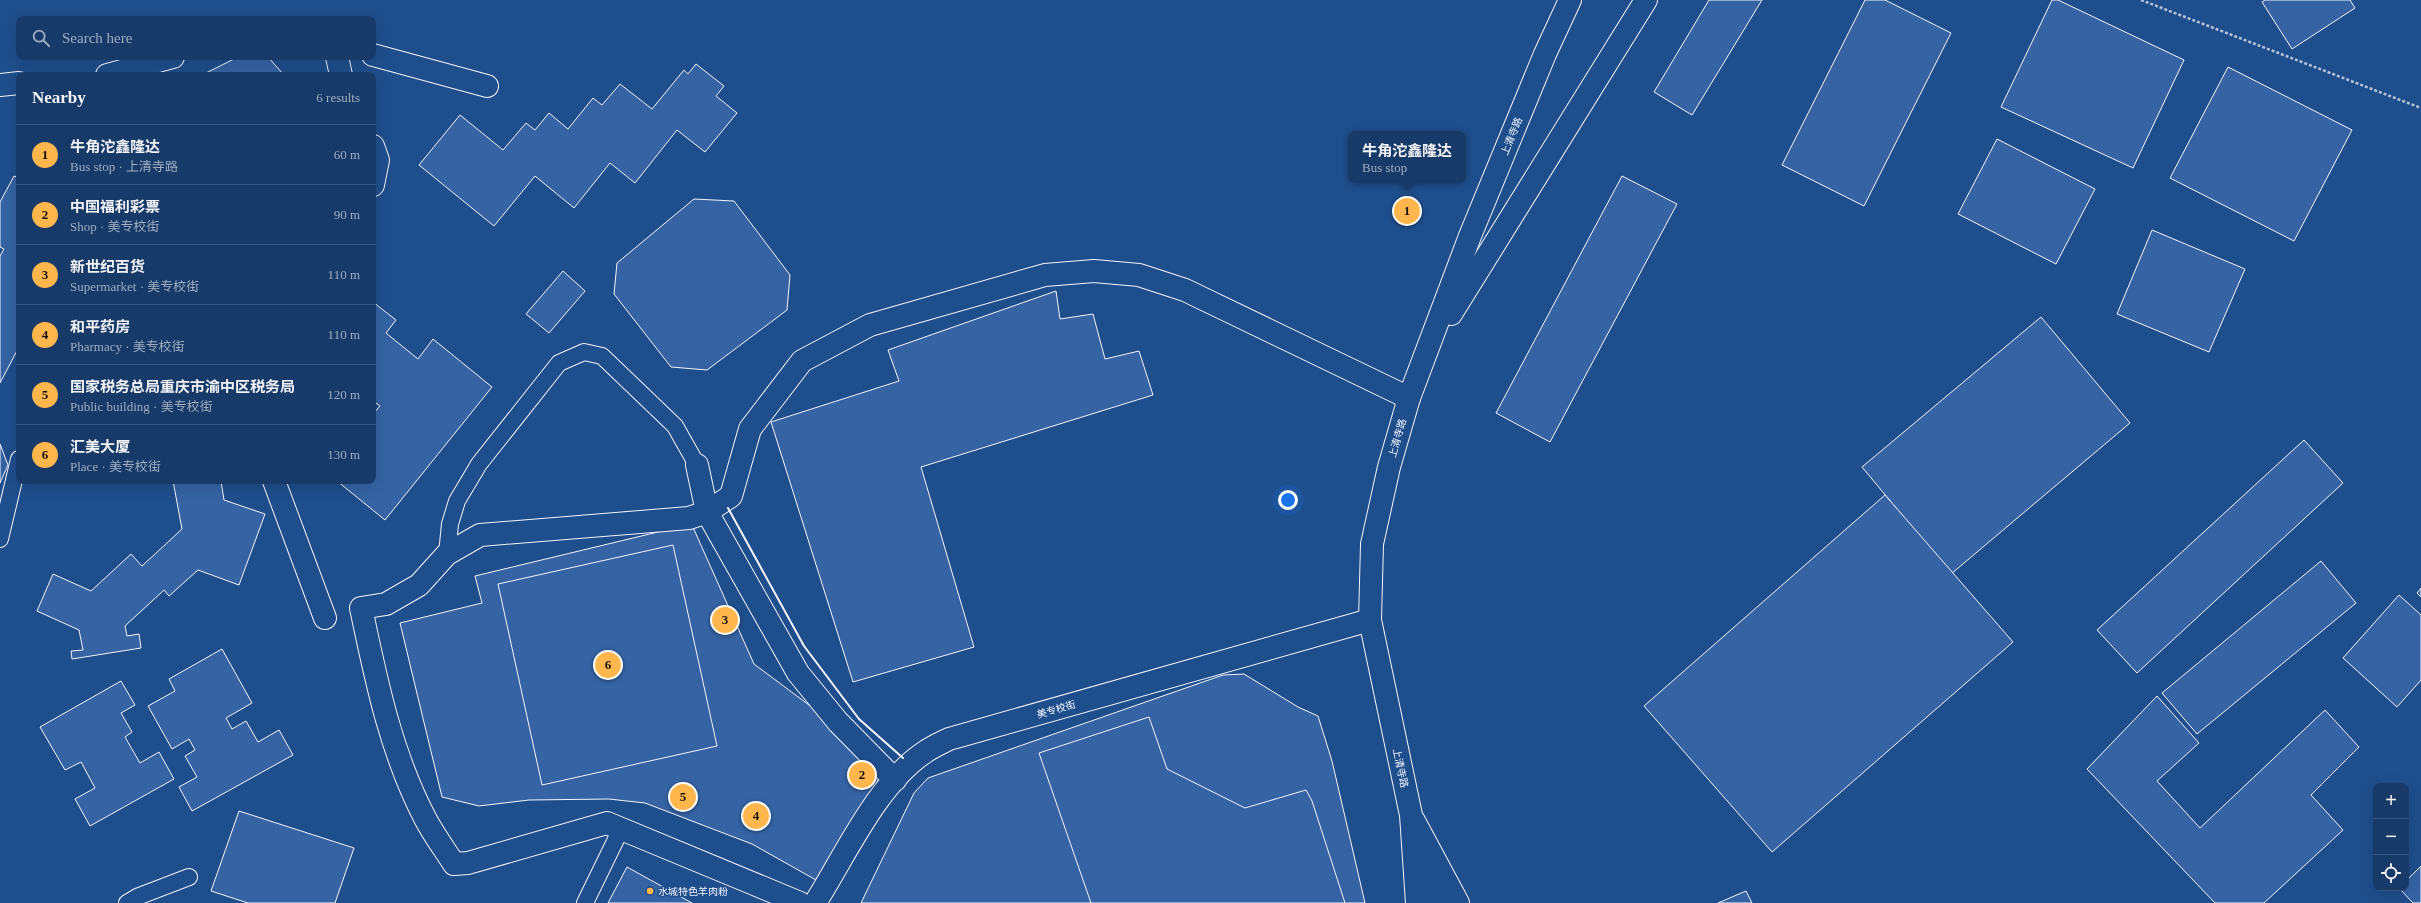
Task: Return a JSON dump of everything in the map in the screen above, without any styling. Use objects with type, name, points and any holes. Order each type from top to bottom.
[{"type":"street","name":"上清寺路","points":[[1417,903],[1410,815],[1370,620],[1372,544],[1389,467],[1409,398],[1476,222],[1545,54],[1570,0]]},
{"type":"street","points":[[1426,354],[1646,0]]},
{"type":"street","points":[[376,56],[487,86]]},
{"type":"street","points":[[118,72],[162,60]]},
{"type":"street","points":[[338,60],[340,72]]},
{"type":"street","points":[[0,85],[16,83]]},
{"type":"street","points":[[376,154],[378,160],[376,170]]},
{"type":"street","points":[[800,903],[607,824],[468,863],[454,864],[426,821],[402,766],[379,692],[361,608],[386,604],[419,585],[448,554],[480,535],[689,518],[707,512],[731,496],[750,429],[802,361],[870,325],[1045,275],[1094,272],[1139,275],[1185,290],[1409,398]]},
{"type":"street","points":[[697,465],[707,512],[798,672],[838,722],[895,780]]},
{"type":"street","points":[[275,484],[325,618]]},
{"type":"street","name":"美专校街","points":[[815,903],[876,802],[895,780],[925,752],[950,740],[1370,620]]},
{"type":"street","points":[[1410,815],[1439,903]]},
{"type":"street","points":[[1410,815],[1458,903]]},
{"type":"lane","points":[[448,554],[450,524],[456,501],[479,464],[559,363],[584,352],[602,356],[676,426],[697,465]]},
{"type":"lane","points":[[0,539],[16,472]]},
{"type":"lane","points":[[584,903],[621,829]]},
{"type":"lane","points":[[127,903],[137,897],[189,877]]},
{"type":"path","points":[[2141,0],[2421,108]]},
{"type":"building","points":[[1709,0],[1762,0],[1692,115],[1654,92]]},
{"type":"building","points":[[1865,0],[1885,0],[1951,33],[1864,206],[1782,165]]},
{"type":"building","points":[[2052,0],[2058,0],[2184,60],[2133,168],[2001,107]]},
{"type":"building","points":[[2265,0],[2350,0],[2355,8],[2292,49],[2262,2]]},
{"type":"building","points":[[232,60],[271,60],[281,72],[208,72]]},
{"type":"building","points":[[696,64],[724,86],[716,96],[737,113],[705,152],[677,130],[635,183],[610,163],[574,208],[535,176],[494,226],[419,165],[460,115],[503,150],[526,123],[535,130],[549,113],[568,129],[593,98],[602,105],[620,84],[652,109],[684,70],[688,74]]},
{"type":"building","points":[[2228,67],[2352,130],[2294,241],[2170,178]]},
{"type":"building","points":[[1997,139],[2095,189],[2056,264],[1958,214]]},
{"type":"building","points":[[14,176],[16,177],[16,353],[0,383],[0,256],[4,249],[0,247],[0,202]]},
{"type":"building","points":[[1622,176],[1677,204],[1550,442],[1496,413]]},
{"type":"building","points":[[694,199],[734,201],[790,275],[787,310],[707,370],[671,367],[614,294],[617,263]]},
{"type":"building","points":[[2152,230],[2245,269],[2209,352],[2117,314]]},
{"type":"building","points":[[563,271],[585,291],[549,333],[526,314]]},
{"type":"building","points":[[1056,291],[1060,319],[1093,314],[1105,359],[1139,351],[1153,395],[921,467],[974,647],[853,682],[771,422],[899,381],[888,350]]},
{"type":"building","points":[[376,304],[396,320],[386,333],[418,359],[433,339],[492,387],[385,520],[341,484],[376,484],[376,411],[380,406],[376,403]]},
{"type":"building","points":[[2041,317],[2130,423],[1951,574],[1862,467]]},
{"type":"building","points":[[2304,440],[2343,483],[2137,673],[2097,630]]},
{"type":"building","points":[[0,444],[8,465],[0,483]]},
{"type":"building","points":[[174,484],[221,484],[224,500],[265,514],[239,585],[198,570],[169,596],[164,590],[125,626],[127,636],[139,634],[141,648],[72,659],[71,651],[83,650],[79,630],[37,611],[53,574],[91,591],[131,554],[142,566],[182,529]]},
{"type":"building","points":[[1885,495],[2013,642],[1772,852],[1644,706]]},
{"type":"building","points":[[692,525],[754,664],[809,705],[880,777],[816,880],[752,844],[645,803],[609,799],[529,800],[479,806],[442,797],[400,623],[482,603],[475,576]]},
{"type":"building","points":[[673,545],[717,746],[542,785],[498,584]]},
{"type":"building","points":[[2321,561],[2356,603],[2197,734],[2162,693]]},
{"type":"building","points":[[2421,588],[2421,597],[2417,593]]},
{"type":"building","points":[[2399,595],[2421,615],[2421,680],[2397,707],[2343,658]]},
{"type":"building","points":[[222,649],[252,703],[226,718],[232,729],[246,721],[258,742],[279,730],[293,755],[192,811],[179,787],[197,777],[185,756],[195,750],[189,739],[172,749],[148,706],[175,691],[169,679]]},
{"type":"building","points":[[1244,674],[1298,707],[1318,716],[1332,761],[1365,903],[861,903],[914,793],[928,778],[1223,675]]},
{"type":"building","points":[[121,681],[135,705],[121,713],[132,732],[125,737],[140,763],[159,752],[174,779],[90,826],[75,799],[95,788],[81,762],[65,770],[40,727]]},
{"type":"building","points":[[2157,696],[2199,743],[2157,781],[2200,828],[2325,710],[2359,747],[2311,795],[2343,830],[2264,903],[2215,903],[2087,769]]},
{"type":"building","points":[[1149,717],[1167,769],[1245,808],[1306,790],[1312,801],[1345,903],[1091,903],[1039,753]]},
{"type":"building","points":[[239,811],[354,848],[335,903],[248,903],[211,891]]},
{"type":"building","points":[[2421,866],[2421,903],[2413,903],[2402,891],[2409,891],[2409,878]]},
{"type":"building","points":[[627,867],[692,903],[608,903]]},
{"type":"building","points":[[1746,891],[1752,903],[1718,903]]},
{"type":"wall","points":[[728,508],[804,646],[859,719],[903,758]]},
{"type":"place","name":"牛角沱鑫隆达","points":[[1407,211]]},
{"type":"place","name":"新世纪百货","points":[[725,620]]},
{"type":"place","name":"汇美大厦","points":[[608,665]]},
{"type":"place","name":"中国福利彩票","points":[[862,775]]},
{"type":"place","name":"国家税务总局重庆市渝中区税务局","points":[[683,797]]},
{"type":"place","name":"和平药房","points":[[756,816]]},
{"type":"place","name":"水城特色羊肉粉","points":[[650,891]]}]
